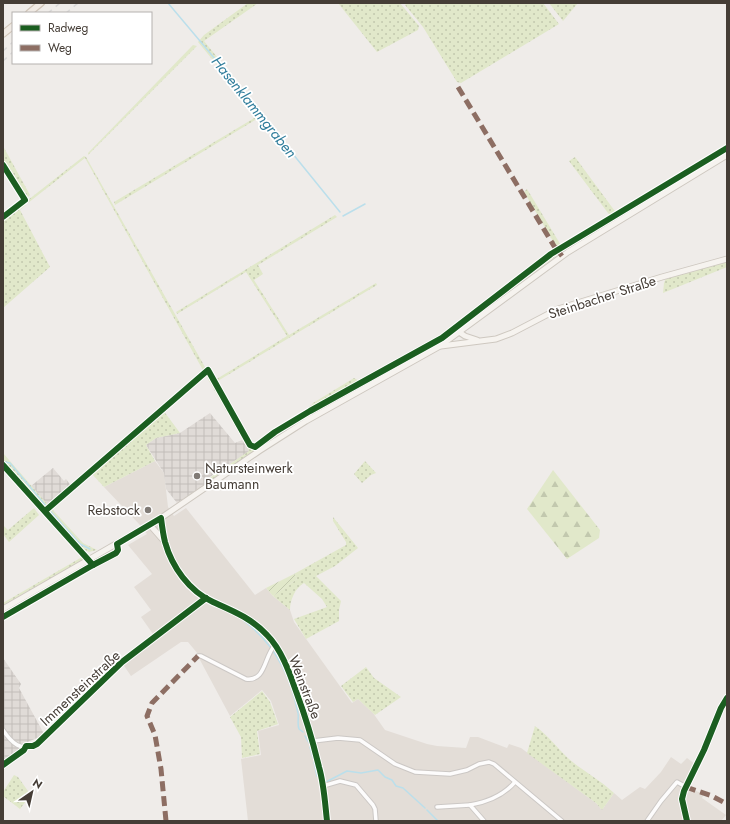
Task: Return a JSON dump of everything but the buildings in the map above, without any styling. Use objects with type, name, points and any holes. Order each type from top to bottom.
[{"type":"main road","points":[[30,12],[41,3]]},
{"type":"main road","points":[[3,34],[12,27]]},
{"type":"street","points":[[3,609],[150,525],[284,435],[440,346],[568,252],[727,155]]},
{"type":"street","name":"Steinbacher Straße","points":[[440,346],[496,339],[512,333],[558,309],[662,277],[727,260]]},
{"type":"street","points":[[459,332],[465,336],[480,341]]},
{"type":"street","points":[[3,465],[89,560]]},
{"type":"street","name":"Weinstraße","points":[[161,518],[165,542],[176,569],[183,578],[190,586],[206,598],[242,615],[260,628],[292,679],[313,741],[323,786],[327,821]]},
{"type":"street","name":"Weinstraße","points":[[150,525],[165,542]]},
{"type":"street","name":"Immensteinstraße","points":[[3,730],[11,742],[15,744],[33,746],[37,744],[122,662],[206,598]]},
{"type":"street","points":[[198,656],[201,656],[246,680],[252,680],[260,674],[273,648]]},
{"type":"street","points":[[688,821],[682,799],[684,791],[707,744],[721,708],[727,698]]},
{"type":"street","points":[[313,741],[338,738],[360,740],[395,764],[415,772],[450,774],[489,762],[494,764],[562,821]]},
{"type":"street","points":[[323,786],[340,781],[350,783],[360,789],[376,810],[376,821]]},
{"type":"street","points":[[437,807],[484,803],[509,789],[515,782]]},
{"type":"street","points":[[647,821],[677,782],[686,787]]},
{"type":"street","points":[[470,805],[484,821]]},
{"type":"shaded area","points":[[210,413],[235,443],[242,440],[250,451],[208,478],[210,481],[177,503],[166,489],[164,473],[146,445],[156,438],[180,433]]},
{"type":"shaded area","points":[[155,461],[164,473],[168,507],[174,516],[186,508],[255,595],[266,588],[290,610],[294,622],[352,703],[358,699],[373,713],[385,730],[437,746],[466,748],[470,737],[478,737],[507,748],[509,744],[521,748],[596,803],[602,810],[614,793],[622,800],[640,787],[645,789],[661,772],[671,757],[681,764],[687,758],[695,764],[686,784],[688,788],[704,794],[702,798],[726,815],[721,821],[248,821],[241,759],[261,755],[258,731],[279,725],[271,701],[262,690],[230,716],[198,654],[188,642],[181,642],[131,676],[120,660],[153,634],[141,617],[151,610],[134,587],[152,574],[128,545],[147,534],[104,487]]},
{"type":"shaded area","points":[[53,468],[64,481],[66,479],[72,487],[49,506],[31,486]]},
{"type":"shaded area","points":[[3,658],[21,684],[19,688],[43,732],[42,736],[25,743],[20,751],[3,763]]},
{"type":"green space","points":[[248,3],[258,3],[204,41],[263,113],[258,115],[198,42],[204,35]]},
{"type":"green space","points":[[338,3],[400,3],[419,26],[418,30],[377,52]]},
{"type":"green space","points":[[407,3],[543,3],[559,24],[461,83],[457,82],[423,27],[405,5]]},
{"type":"green space","points":[[549,3],[578,3],[563,21]]},
{"type":"green space","points":[[193,45],[197,46],[88,155],[88,153]]},
{"type":"green space","points":[[256,117],[257,119],[115,205],[114,202]]},
{"type":"green space","points":[[3,146],[30,195],[28,197],[25,196],[3,162]]},
{"type":"green space","points":[[84,156],[86,157],[205,367],[206,369],[204,372],[85,158],[28,203],[28,200]]},
{"type":"green space","points":[[575,157],[617,214],[611,217],[569,161]]},
{"type":"green space","points":[[527,189],[562,247],[557,248],[524,192]]},
{"type":"green space","points":[[23,203],[26,205],[20,210],[50,267],[3,308],[3,219]]},
{"type":"green space","points":[[335,215],[337,217],[258,265],[263,274],[254,280],[289,335],[376,283],[377,285],[216,382],[215,380],[287,336],[246,272],[177,314],[176,312]]},
{"type":"green space","points":[[554,253],[556,256],[443,341],[332,403],[333,400],[445,337]]},
{"type":"green space","points":[[727,261],[727,267],[663,293],[666,278]]},
{"type":"green space","points":[[207,373],[249,445],[254,449],[297,420],[315,410],[324,406],[325,407],[210,481],[208,479],[249,451],[205,374]]},
{"type":"green space","points":[[354,378],[361,382],[304,413],[313,403]]},
{"type":"green space","points":[[163,410],[180,433],[156,438],[146,445],[155,461],[104,487],[91,473]]},
{"type":"green space","points":[[3,453],[49,506],[46,508],[44,507],[3,462]]},
{"type":"green space","points":[[365,461],[376,473],[371,475],[362,483],[354,474]]},
{"type":"green space","points":[[553,470],[600,530],[599,538],[567,559],[527,509]]},
{"type":"green space","points":[[34,508],[39,515],[9,542],[3,534],[3,525],[8,530]]},
{"type":"green space","points":[[51,508],[83,543],[97,550],[89,552],[81,548],[49,514]]},
{"type":"green space","points":[[333,517],[358,548],[335,566],[316,576],[341,601],[339,621],[306,639],[294,619],[327,607],[322,599],[304,583],[298,588],[294,595],[290,610],[273,596],[297,579],[294,574],[346,545],[346,542],[333,521]]},
{"type":"green space","points":[[82,557],[84,560],[3,605],[3,603]]},
{"type":"green space","points":[[294,574],[297,579],[273,596],[266,588]]},
{"type":"green space","points":[[366,667],[374,678],[401,697],[375,715],[358,699],[353,702],[341,686]]},
{"type":"green space","points":[[262,691],[270,702],[278,724],[257,731],[260,754],[242,758],[241,737],[230,717]]},
{"type":"green space","points":[[535,726],[544,733],[569,759],[614,793],[602,810],[596,803],[527,753]]},
{"type":"green space","points":[[14,775],[18,777],[33,798],[26,801],[20,809],[3,796],[3,792]]},
{"type":"waterway","name":"Hasenklammgraben","points":[[168,3],[340,212]]},
{"type":"waterway","name":"Hasenklammgraben","points":[[343,216],[365,204]]},
{"type":"waterway","points":[[5,462],[10,463],[46,506]]},
{"type":"waterway","points":[[51,512],[80,544],[90,549]]},
{"type":"waterway","points":[[244,621],[264,640],[280,662],[295,700],[299,729],[303,732]]},
{"type":"waterway","points":[[305,736],[309,743]]},
{"type":"waterway","points":[[310,747],[313,758]]},
{"type":"waterway","points":[[314,762],[317,776]]},
{"type":"waterway","points":[[326,782],[347,771],[361,773],[378,770],[385,777],[392,780],[396,786],[403,788],[425,808]]},
{"type":"waterway","points":[[427,810],[438,821]]},
{"type":"railway","points":[[49,12],[60,3]]},
{"type":"railway","points":[[67,12],[78,3]]},
{"type":"railway","points":[[3,51],[12,43]]},
{"type":"railway","points":[[3,61],[12,53]]},
{"type":"marked path","points":[[458,87],[554,246],[562,256]]},
{"type":"marked path","points":[[166,821],[161,769],[155,735],[147,716],[152,703],[198,656]]},
{"type":"marked path","points":[[686,787],[712,796],[727,804]]},
{"type":"cycle path","points":[[45,511],[208,370],[250,445],[255,447],[275,432],[310,411],[442,338],[551,254],[727,148]]},
{"type":"cycle path","points":[[3,165],[25,200],[3,217]]},
{"type":"cycle path","points":[[3,465],[93,565]]},
{"type":"cycle path","points":[[3,617],[116,553],[118,550],[117,544],[161,518],[164,539],[168,551],[177,569],[189,585],[204,597],[255,624],[267,635],[281,655],[291,678],[312,739],[322,780],[327,821]]},
{"type":"cycle path","points":[[3,765],[24,750],[26,746],[33,746],[37,744],[122,662],[206,598]]},
{"type":"cycle path","points":[[687,821],[682,799],[684,791],[704,750],[721,708],[727,698]]},
{"type":"place","name":"Natursteinwerk Baumann","points":[[197,476]]},
{"type":"place","name":"Rebstock","points":[[148,510]]}]
